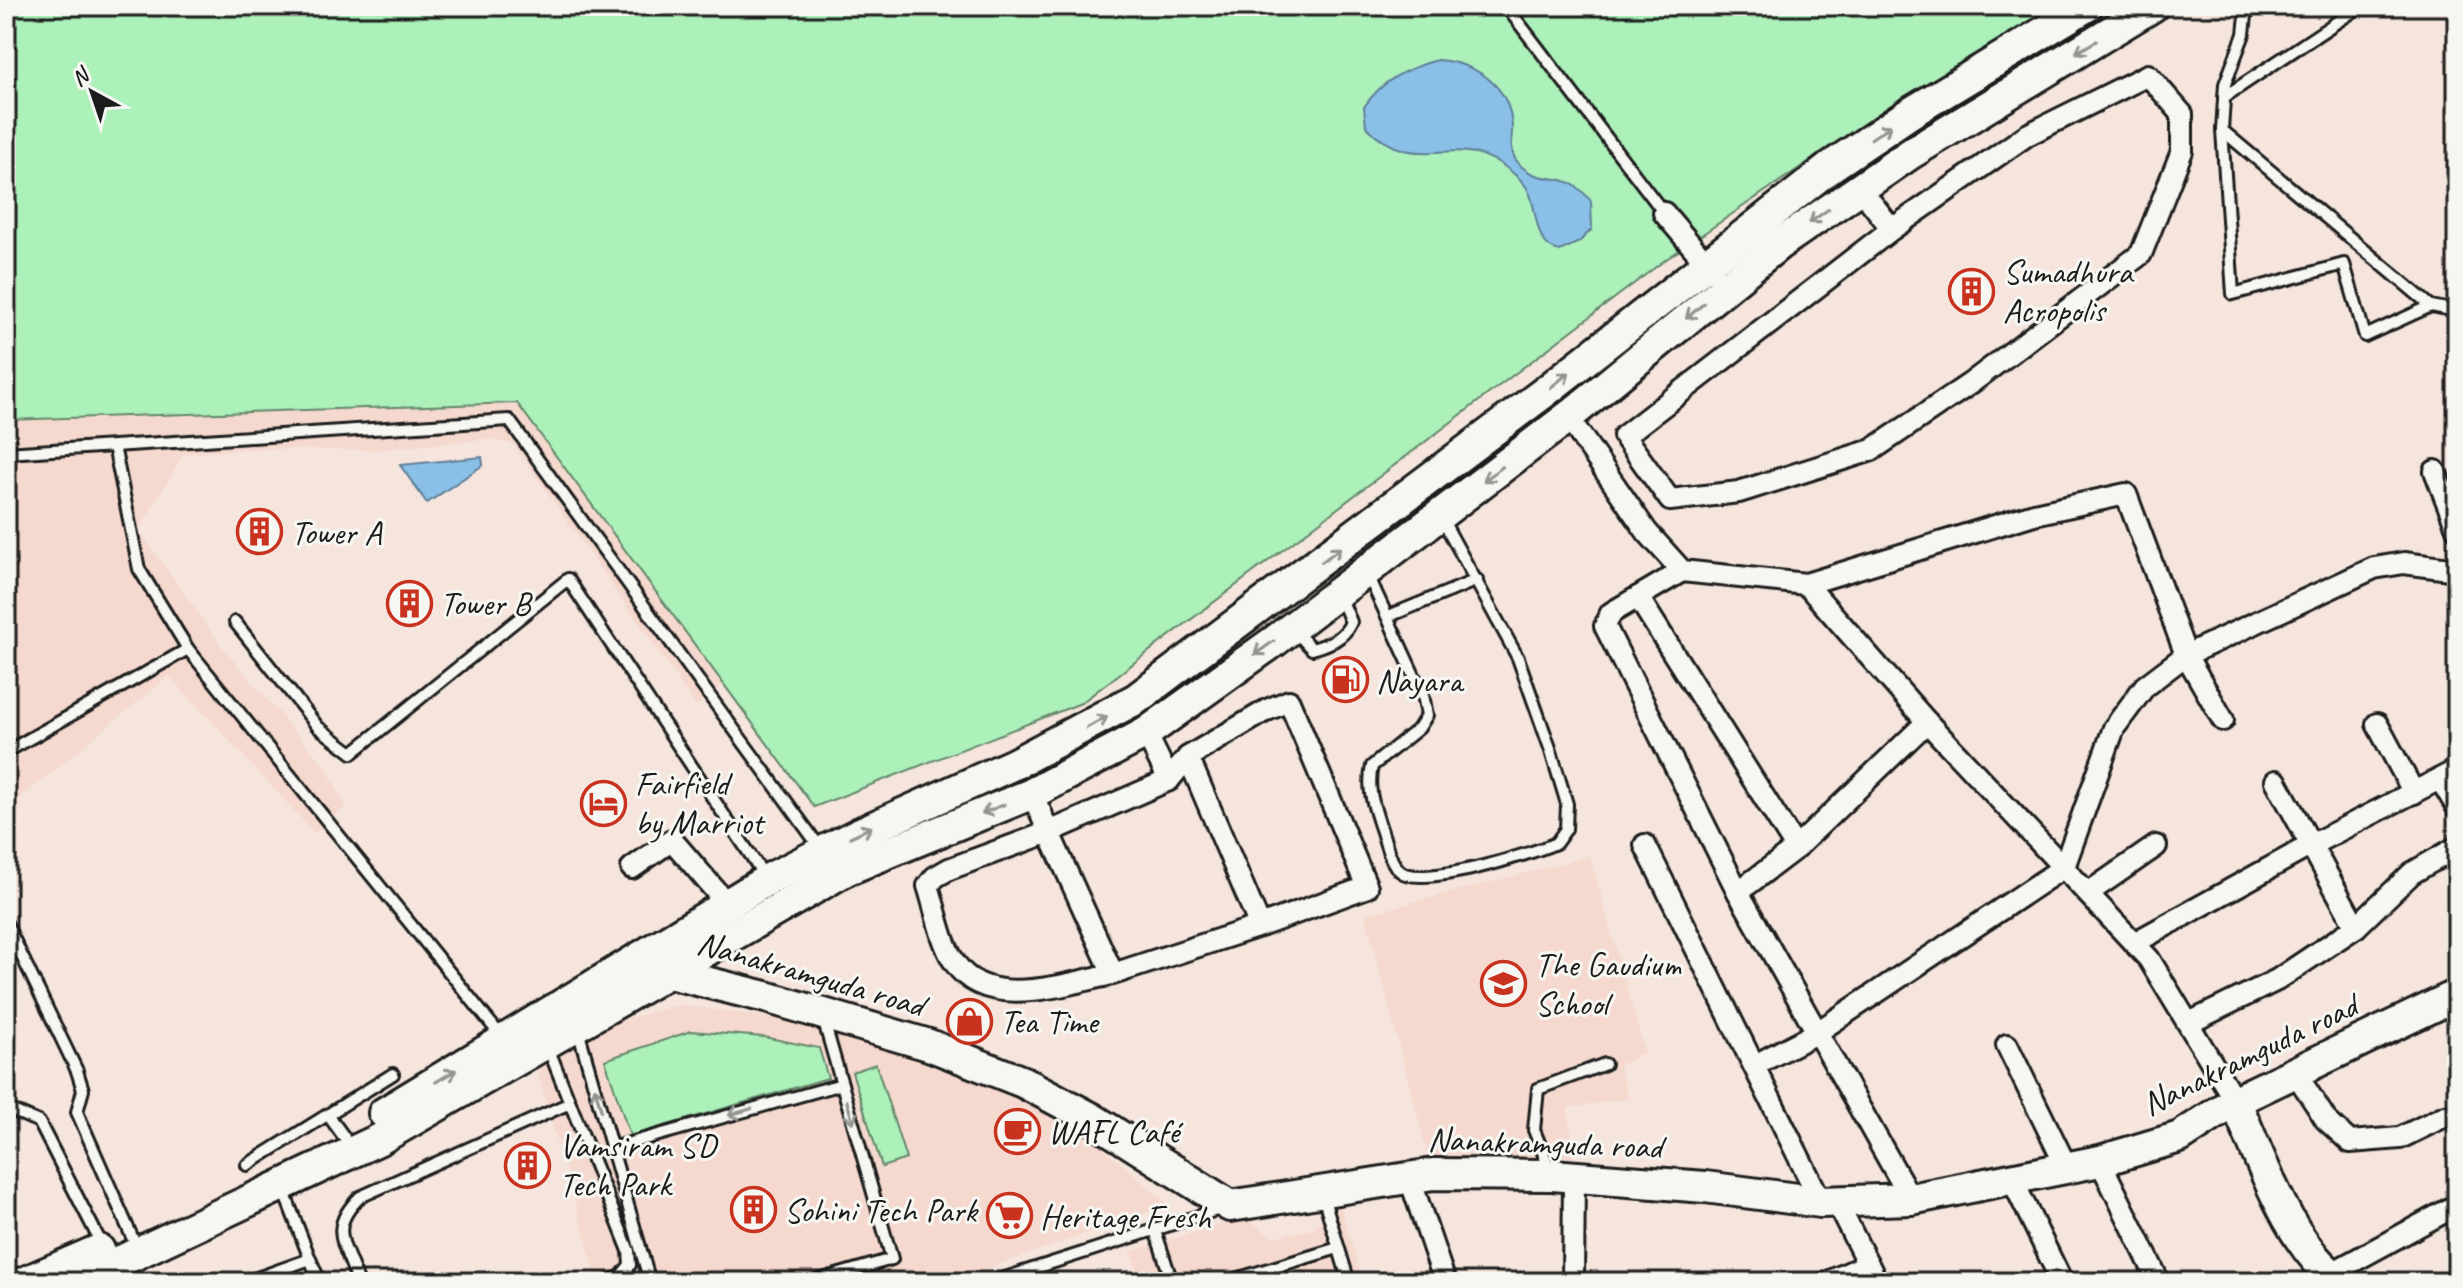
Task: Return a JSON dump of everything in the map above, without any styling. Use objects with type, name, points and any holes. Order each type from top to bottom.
[{"type":"main road","points":[[25,1282],[269,1174],[380,1139],[541,1032],[776,892],[822,851],[1014,764],[1136,699],[1546,391],[1833,165],[1907,115],[2087,6]]},
{"type":"main road","points":[[661,961],[727,904],[776,892],[857,865],[1031,794],[1146,733],[1292,628],[1568,417],[1727,285],[1859,187],[2153,6]]},
{"type":"main road","name":"Nanakramguda road","points":[[661,961],[822,1014],[929,1045],[1023,1082],[1091,1118],[1230,1206],[1409,1176],[1563,1177],[1705,1187],[1828,1202],[1911,1199],[2100,1161],[2180,1137],[2235,1101],[2457,995]]},
{"type":"main road","points":[[76,1282],[269,1174],[336,1126],[505,1041],[541,1032]]},
{"type":"main road","points":[[2235,1101],[2300,1238],[2336,1278]]},
{"type":"street","points":[[2148,75],[2182,114],[2182,151],[2141,254],[1971,383],[1872,450],[1739,492],[1670,500],[1624,436],[1892,229],[2027,135],[2148,75]]},
{"type":"street","points":[[1859,187],[1892,229]]},
{"type":"street","points":[[1664,213],[1727,285]]},
{"type":"street","points":[[1568,417],[1647,532],[1682,571]]},
{"type":"street","points":[[2435,471],[2457,528]]},
{"type":"street","points":[[1911,1199],[1738,892],[1605,626],[1611,613],[1682,571],[1806,584],[2034,514],[2126,494],[2186,655],[2223,720]]},
{"type":"street","points":[[1755,1065],[1816,1033],[2064,867],[2120,717],[2145,686],[2186,655],[2374,568],[2404,563],[2457,570]]},
{"type":"street","points":[[1806,584],[1927,722],[2149,959],[2235,1101]]},
{"type":"street","points":[[1638,597],[1796,848]]},
{"type":"street","points":[[1289,701],[1367,887],[1113,974],[1036,988],[993,991],[973,981],[954,963],[928,886],[935,877],[1169,780],[1188,757],[1267,710],[1289,701]]},
{"type":"street","points":[[1738,892],[1796,848],[1927,722]]},
{"type":"street","points":[[2377,724],[2414,793]]},
{"type":"street","points":[[1146,733],[1169,780]]},
{"type":"street","points":[[1188,757],[1260,926]]},
{"type":"street","points":[[2134,943],[2313,844],[2449,775],[2457,807]]},
{"type":"street","points":[[2276,781],[2356,927]]},
{"type":"street","points":[[1031,794],[1113,974]]},
{"type":"street","points":[[632,868],[672,840],[727,904]]},
{"type":"street","points":[[1645,845],[1755,1065],[1828,1202],[1872,1273],[1828,1282]]},
{"type":"street","points":[[2088,893],[2156,846]]},
{"type":"street","points":[[2189,1023],[2277,980],[2356,927],[2412,873],[2457,847]]},
{"type":"street","points":[[2007,1045],[2066,1166]]},
{"type":"street","points":[[2295,1072],[2326,1120],[2350,1142],[2400,1138],[2445,1116]]},
{"type":"street","points":[[2100,1161],[2159,1282]]},
{"type":"street","points":[[1409,1176],[1445,1282]]},
{"type":"street","points":[[1563,1177],[1573,1282]]},
{"type":"street","points":[[2011,1177],[2062,1282]]},
{"type":"street","points":[[2336,1278],[2457,1205]]},
{"type":"lane","points":[[1506,6],[1664,213]]},
{"type":"lane","points":[[2247,6],[2244,34],[2225,84],[2222,130],[2233,294],[2344,264],[2365,336],[2431,306]]},
{"type":"lane","points":[[2224,97],[2361,6]]},
{"type":"lane","points":[[2222,130],[2431,306],[2457,311]]},
{"type":"lane","points":[[6,453],[509,420],[822,851]]},
{"type":"lane","points":[[114,446],[139,569],[188,649],[505,1041]]},
{"type":"lane","points":[[1366,571],[1423,695],[1427,715],[1419,728],[1372,766],[1368,786],[1388,851],[1399,871],[1414,878],[1438,876],[1539,851],[1556,843],[1566,829],[1567,804],[1518,658],[1440,515]]},
{"type":"lane","points":[[235,622],[318,727],[352,753],[568,579],[776,892]]},
{"type":"lane","points":[[1389,616],[1477,580]]},
{"type":"lane","points":[[6,752],[188,649]]},
{"type":"lane","points":[[6,923],[77,1071],[83,1090],[77,1112],[132,1237]]},
{"type":"lane","points":[[574,1013],[650,1282]]},
{"type":"lane","points":[[812,1282],[892,1259],[822,1014]]},
{"type":"lane","points":[[541,1032],[629,1251],[630,1265],[620,1277],[607,1282]]},
{"type":"lane","points":[[1563,1177],[1538,1147],[1534,1130],[1538,1089],[1605,1064]]},
{"type":"lane","points":[[336,1126],[393,1074]]},
{"type":"lane","points":[[612,1148],[842,1084]]},
{"type":"lane","points":[[358,1282],[340,1226],[342,1214],[360,1197],[570,1103]]},
{"type":"lane","points":[[6,1108],[39,1122],[103,1249]]},
{"type":"lane","points":[[269,1174],[320,1282]]},
{"type":"lane","points":[[1321,1191],[1347,1277],[1336,1282]]},
{"type":"lane","points":[[992,1282],[1230,1206]]},
{"type":"lane","points":[[1155,1230],[1172,1282]]},
{"type":"lane","points":[[1226,1282],[1338,1248]]},
{"type":"lane","points":[[246,1282],[310,1259]]},
{"type":"shaded area","points":[[517,403],[724,684],[696,706],[514,445],[490,439],[372,450],[246,449],[184,454],[139,530],[226,652],[326,767],[346,807],[315,833],[169,676],[6,810],[6,420]]},
{"type":"shaded area","name":"The Gaudium School","points":[[1590,856],[1645,1052],[1619,1066],[1629,1098],[1568,1108],[1575,1157],[1428,1157],[1365,915]]},
{"type":"shaded area","points":[[680,1005],[833,1026],[1015,1091],[1078,1126],[1169,1205],[947,1282],[598,1282],[536,1068],[597,1026]]},
{"type":"shaded area","points":[[1339,1200],[1363,1282],[1140,1282],[1131,1251],[1245,1218],[1273,1237],[1313,1229]]},
{"type":"green space","points":[[6,6],[2068,6],[1824,151],[1665,260],[1081,703],[814,807],[517,403],[6,420]]},
{"type":"green space","points":[[691,1031],[764,1037],[819,1048],[828,1078],[630,1136],[605,1060]]},
{"type":"green space","points":[[876,1064],[906,1159],[882,1167],[852,1072]]},
{"type":"water","points":[[1437,60],[1477,71],[1497,88],[1510,112],[1513,153],[1522,167],[1530,173],[1572,184],[1591,201],[1592,229],[1579,242],[1560,251],[1545,242],[1528,190],[1501,164],[1483,155],[1466,152],[1401,149],[1384,141],[1366,126],[1364,107],[1379,89],[1405,71]]},
{"type":"water","points":[[482,457],[483,465],[427,503],[400,465]]},
{"type":"place","name":"Sumadhura Acropolis","points":[[1972,291]]},
{"type":"place","name":"Tower A","points":[[260,532]]},
{"type":"place","name":"Tower B","points":[[409,603]]},
{"type":"place","name":"Nayara","points":[[1345,680]]},
{"type":"place","name":"Fairfield by Marriot","points":[[604,803]]},
{"type":"place","name":"The Gaudium School","points":[[1504,984]]},
{"type":"place","name":"Tea Time","points":[[969,1021]]},
{"type":"place","name":"WAFL Café","points":[[1017,1131]]},
{"type":"place","name":"Vamsiram SD Tech Park","points":[[528,1165]]},
{"type":"place","name":"Sohini Tech Park","points":[[753,1210]]},
{"type":"place","name":"Heritage Fresh","points":[[1009,1216]]}]
